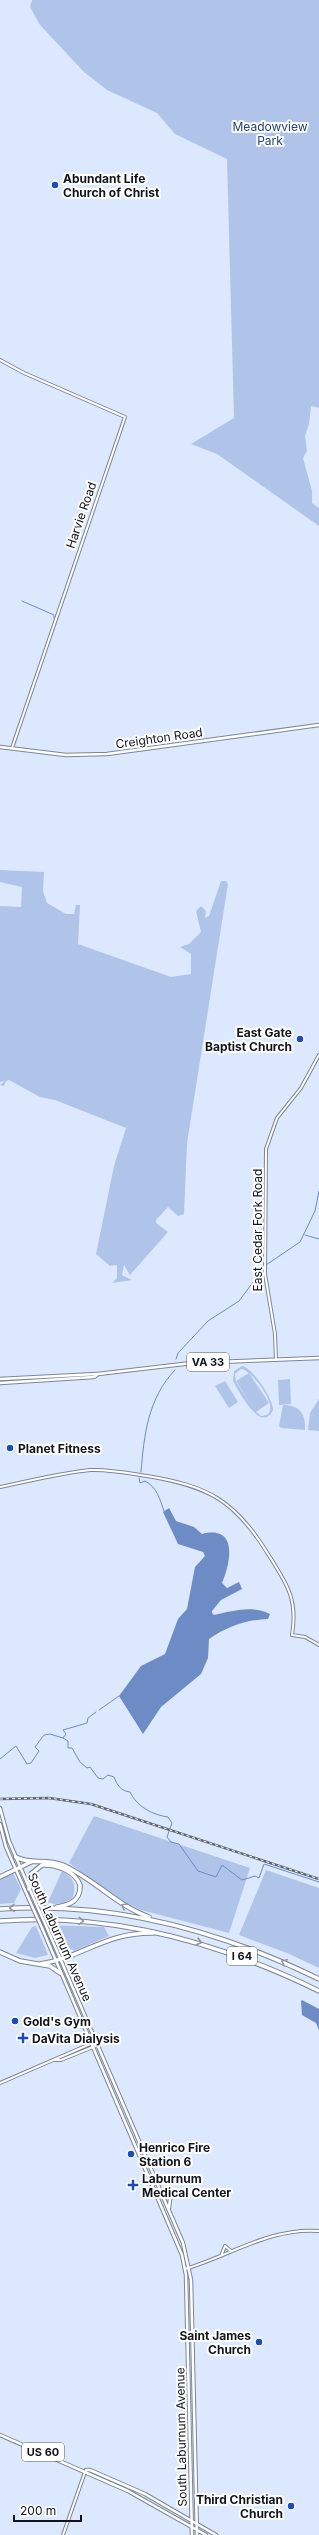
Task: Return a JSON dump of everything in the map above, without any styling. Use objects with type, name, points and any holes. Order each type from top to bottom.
[{"type":"highway","points":[[16,1857],[32,1861],[44,1860],[63,1865],[124,1906],[160,1920]]},
{"type":"highway","points":[[0,1877],[32,1861]]},
{"type":"highway","points":[[29,1888],[31,1874],[42,1865],[57,1866],[75,1876],[80,1888],[76,1900],[69,1904],[52,1908]]},
{"type":"highway","name":"I 64","points":[[0,1909],[52,1908],[106,1912],[160,1920],[237,1943],[319,1979]]},
{"type":"highway","name":"I 64","points":[[0,1920],[86,1921],[127,1926],[161,1933],[246,1958],[319,1991]]},
{"type":"highway","points":[[40,1964],[56,1961],[117,1936],[161,1933]]},
{"type":"highway","points":[[0,1952],[20,1961],[40,1964],[53,1968],[60,1973]]},
{"type":"main road","name":"Creighton Road","points":[[0,746],[66,755],[107,754],[319,725]]},
{"type":"main road","name":"VA 33","points":[[0,1379],[93,1373],[98,1374],[192,1363],[319,1358]]},
{"type":"main road","name":"VA 33","points":[[0,1383],[94,1377],[98,1374]]},
{"type":"main road","name":"South Laburnum Avenue","points":[[0,1808],[16,1857],[18,1868],[29,1888],[47,1928],[185,2247],[190,2267],[197,2535]]},
{"type":"main road","name":"South Laburnum Avenue","points":[[0,1824],[28,1897],[60,1973],[178,2243],[185,2269],[192,2535]]},
{"type":"main road","points":[[162,2193],[171,2195],[175,2194],[170,2199],[169,2208]]},
{"type":"main road","name":"US 60","points":[[0,2435],[130,2487],[197,2526],[216,2535]]},
{"type":"main road","name":"US 60","points":[[85,2470],[89,2474],[142,2498],[206,2535]]},
{"type":"street","name":"Harvie Road","points":[[0,360],[24,373],[125,417],[12,748]]},
{"type":"street","name":"East Cedar Fork Road","points":[[276,1360],[275,1334],[265,1274],[266,1157],[273,1125],[301,1088],[319,1055]]},
{"type":"street","points":[[0,1487],[83,1471],[106,1470],[179,1481],[201,1489],[241,1518],[265,1549],[292,1595],[295,1612],[292,1636],[305,1637],[318,1644]]},
{"type":"street","points":[[0,2083],[96,2041]]},
{"type":"street","points":[[55,2060],[61,2060],[98,2045]]},
{"type":"street","points":[[185,2269],[221,2256],[261,2238],[284,2233],[319,2231]]},
{"type":"street","points":[[221,2256],[225,2246],[232,2251]]},
{"type":"street","points":[[62,2535],[85,2470]]},
{"type":"green space","name":"Meadowview Park","points":[[32,0],[319,0],[319,408],[311,406],[309,424],[305,436],[307,451],[303,458],[312,491],[312,503],[319,508],[319,526],[217,454],[191,444],[234,418],[227,159],[175,134],[157,113],[107,90],[84,72],[40,25],[30,7]]},
{"type":"green space","points":[[0,870],[44,872],[43,891],[47,903],[66,914],[74,914],[76,905],[80,905],[78,944],[171,977],[191,974],[191,954],[180,947],[189,944],[201,932],[196,911],[201,906],[206,911],[205,918],[209,916],[221,881],[226,881],[228,884],[187,1143],[184,1214],[178,1216],[168,1207],[156,1220],[156,1223],[168,1232],[130,1275],[124,1265],[122,1275],[132,1280],[112,1283],[117,1278],[117,1265],[110,1266],[96,1254],[114,1166],[126,1128],[55,1100],[40,1097],[9,1080],[6,1081],[4,1086],[0,1085],[5,1081],[0,1082],[0,906],[21,907],[22,887],[0,882]]},
{"type":"green space","points":[[242,1366],[251,1372],[262,1385],[270,1399],[273,1410],[268,1416],[263,1417],[261,1416],[257,1414],[251,1409],[233,1381],[234,1371]],"holes":[[[241,1369],[249,1373],[236,1381],[254,1409],[236,1382],[235,1374]],[[250,1374],[265,1392],[269,1401],[270,1409],[268,1414],[261,1416],[256,1412],[269,1403]]]},
{"type":"green space","points":[[290,1379],[291,1404],[279,1405],[278,1380]]},
{"type":"green space","points":[[225,1381],[238,1402],[229,1408],[215,1386]]},
{"type":"green space","points":[[319,1399],[319,1431],[308,1430],[310,1413]]},
{"type":"green space","points":[[283,1405],[289,1405],[301,1412],[304,1419],[305,1430],[281,1428],[279,1426]]},
{"type":"green space","points":[[94,1816],[250,1868],[229,1933],[141,1910],[119,1899],[69,1863]]},
{"type":"green space","points":[[266,1870],[319,1888],[319,1968],[287,1953],[239,1935]]},
{"type":"green space","points":[[62,1871],[72,1879],[74,1890],[72,1899],[63,1903],[54,1904],[48,1902]]},
{"type":"green space","points":[[13,1873],[21,1889],[14,1903],[0,1904],[0,1880]]},
{"type":"green space","points":[[49,1925],[104,1927],[109,1936],[74,1951],[72,1949],[63,1954]]},
{"type":"green space","points":[[36,1926],[48,1955],[35,1958],[16,1953],[32,1927]]},
{"type":"shaded area","points":[[169,1508],[176,1521],[194,1527],[202,1534],[214,1533],[222,1535],[227,1540],[229,1547],[228,1565],[222,1583],[227,1588],[239,1582],[242,1589],[221,1600],[212,1613],[214,1615],[249,1609],[263,1611],[270,1614],[268,1619],[237,1624],[209,1639],[208,1658],[201,1674],[161,1707],[143,1734],[119,1696],[141,1666],[165,1654],[178,1619],[187,1609],[195,1567],[205,1556],[203,1552],[178,1544],[163,1512]]},
{"type":"shaded area","points":[[302,2000],[319,2009],[319,2030],[316,2023],[302,2015]]},
{"type":"waterway","points":[[22,601],[54,615]]},
{"type":"waterway","points":[[266,1265],[300,1242],[315,1211],[319,1191]]},
{"type":"waterway","points":[[305,1235],[319,1239]]},
{"type":"waterway","points":[[176,1359],[178,1353],[208,1321],[239,1301],[263,1269]]},
{"type":"waterway","points":[[141,1472],[146,1431],[153,1405],[166,1381],[175,1370]]},
{"type":"waterway","points":[[139,1478],[140,1483],[145,1481],[155,1490],[164,1511]]},
{"type":"waterway","points":[[99,1710],[119,1696]]},
{"type":"waterway","points":[[0,1759],[16,1746],[27,1764],[31,1763],[39,1751],[35,1747],[44,1735],[50,1734],[63,1738],[66,1734],[63,1730],[87,1723],[88,1718],[96,1712]]},
{"type":"waterway","points":[[63,1738],[68,1741],[68,1748],[72,1748],[80,1762],[87,1768],[90,1767],[98,1778],[103,1779],[108,1775],[114,1777],[116,1783],[124,1790],[130,1792],[141,1806],[151,1812],[168,1817],[172,1823],[167,1837],[171,1842],[179,1844],[198,1871],[216,1877],[222,1865],[242,1880],[255,1876],[259,1878],[264,1864],[319,1882]]},
{"type":"railway","points":[[0,1799],[49,1798],[91,1804],[319,1879]]},
{"type":"place","name":"Abundant Life Church of Christ","points":[[55,185]]},
{"type":"place","name":"East Gate Baptist Church","points":[[300,1039]]},
{"type":"place","name":"Planet Fitness","points":[[10,1448]]},
{"type":"place","name":"Gold's Gym","points":[[15,2021]]},
{"type":"place","name":"DaVita Dialysis","points":[[23,2038]]},
{"type":"place","name":"Henrico Fire Station 6","points":[[131,2154]]},
{"type":"place","name":"Laburnum Medical Center","points":[[133,2185]]},
{"type":"place","name":"Saint James Church","points":[[259,2342]]},
{"type":"place","name":"Third Christian Church","points":[[291,2506]]}]
